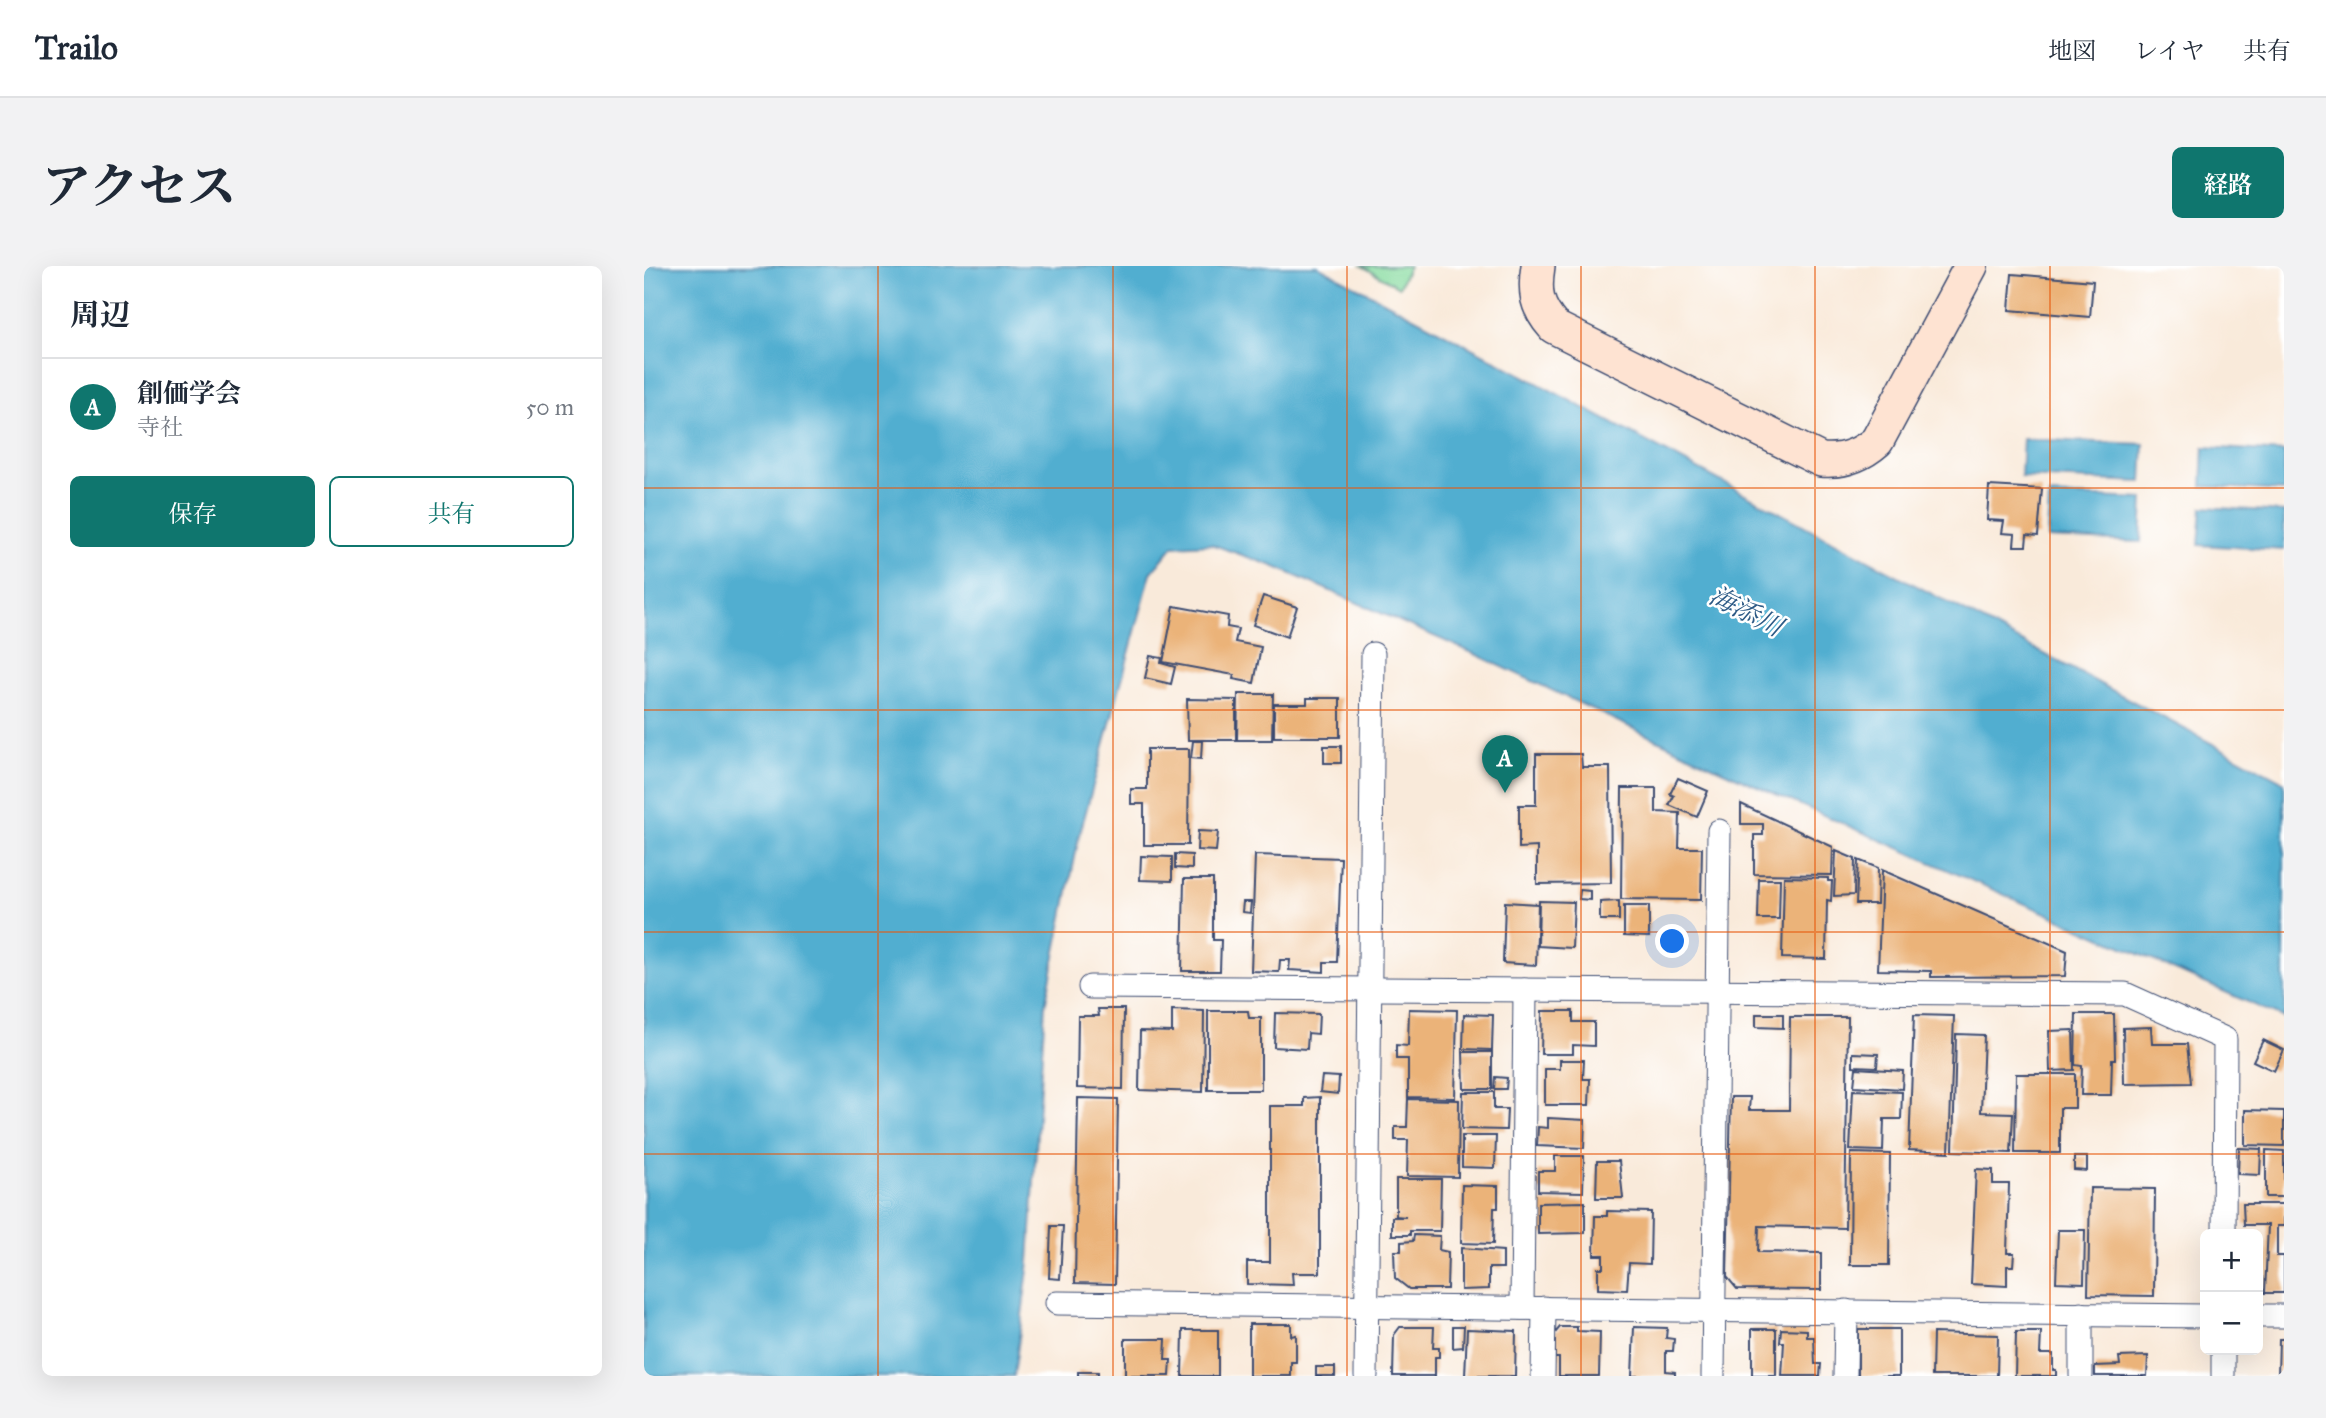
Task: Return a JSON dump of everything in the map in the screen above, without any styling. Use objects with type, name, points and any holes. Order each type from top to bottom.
[{"type":"street","points":[[1538,266],[1535,285],[1539,310],[1554,327],[1821,460],[1830,461],[1849,458],[1868,449],[1884,431],[1971,266]]},
{"type":"street","points":[[1366,1376],[1373,654]]},
{"type":"street","points":[[1713,1376],[1719,831]]},
{"type":"street","points":[[1090,987],[2125,994],[2225,1039],[2224,1229]]},
{"type":"street","points":[[1525,990],[1533,1308],[1544,1376]]},
{"type":"street","points":[[1057,1303],[2200,1315]]},
{"type":"street","points":[[1845,1376],[1846,1311]]},
{"type":"street","points":[[2081,1314],[2081,1376]]},
{"type":"street","points":[[2263,1316],[2284,1316]]},
{"type":"street","points":[[2223,1355],[2223,1376]]},
{"type":"green space","points":[[1362,266],[1409,266],[1399,287]]},
{"type":"water","name":"海添川","points":[[644,266],[1318,266],[2284,782],[2284,1018],[1721,770],[1475,654],[1273,566],[1211,544],[1173,546],[1151,573],[1079,837],[1045,1006],[1029,1262],[1014,1376],[644,1376]]},
{"type":"water","points":[[2023,439],[2144,444],[2142,482],[2021,477]]},
{"type":"water","points":[[2204,447],[2284,452],[2284,491],[2202,486]]},
{"type":"water","points":[[2049,495],[2143,499],[2141,542],[2047,538]]},
{"type":"water","points":[[2202,507],[2284,512],[2284,550],[2199,545]]},
{"type":"building","points":[[2012,274],[2093,281],[2090,317],[2009,310]]},
{"type":"building","points":[[1989,486],[2042,489],[2038,536],[2027,535],[2026,546],[2014,546],[2015,534],[2002,533],[2004,521],[1987,520]]},
{"type":"building","points":[[1263,596],[1297,607],[1287,637],[1253,625]]},
{"type":"building","points":[[1174,606],[1228,616],[1227,627],[1238,629],[1235,642],[1261,647],[1254,683],[1233,679],[1234,675],[1163,662]]},
{"type":"building","points":[[1150,656],[1162,658],[1161,663],[1175,667],[1171,684],[1145,678]]},
{"type":"building","points":[[1238,694],[1273,694],[1272,740],[1237,740]]},
{"type":"building","points":[[1307,698],[1340,698],[1340,737],[1274,737],[1274,704],[1307,704]]},
{"type":"building","points":[[1187,699],[1236,700],[1236,740],[1188,740]]},
{"type":"building","points":[[1193,741],[1202,741],[1201,759],[1191,758]]},
{"type":"building","points":[[1324,746],[1341,746],[1341,763],[1324,763]]},
{"type":"building","points":[[1147,749],[1189,749],[1188,845],[1144,845],[1144,804],[1131,804],[1131,789],[1147,789]]},
{"type":"building","points":[[1536,754],[1581,754],[1582,767],[1610,767],[1611,883],[1537,884],[1537,847],[1519,848],[1519,805],[1536,805]]},
{"type":"building","points":[[1678,778],[1708,791],[1697,817],[1669,805],[1674,796],[1670,794]]},
{"type":"building","points":[[1622,788],[1656,788],[1656,812],[1680,813],[1679,848],[1702,848],[1701,900],[1621,899]]},
{"type":"building","points":[[1741,804],[1833,847],[1832,875],[1754,874],[1754,835],[1763,835],[1763,824],[1741,824]]},
{"type":"building","points":[[1198,831],[1218,832],[1216,851],[1197,850]]},
{"type":"building","points":[[1836,851],[1855,859],[1854,895],[1834,896]]},
{"type":"building","points":[[1175,854],[1192,855],[1192,869],[1175,868]]},
{"type":"building","points":[[1255,855],[1341,858],[1337,962],[1324,962],[1324,972],[1289,970],[1290,960],[1280,960],[1279,972],[1251,971]]},
{"type":"building","points":[[1141,856],[1172,857],[1172,881],[1140,880]]},
{"type":"building","points":[[1858,860],[1878,868],[1877,904],[1856,904]]},
{"type":"building","points":[[1882,870],[2067,951],[2065,976],[1931,977],[1931,971],[1878,970]]},
{"type":"building","points":[[1784,877],[1828,878],[1828,881],[1832,881],[1831,901],[1827,900],[1826,959],[1782,958]]},
{"type":"building","points":[[1184,879],[1213,879],[1213,940],[1221,940],[1220,971],[1182,971]]},
{"type":"building","points":[[1759,879],[1780,879],[1779,919],[1758,919]]},
{"type":"building","points":[[1580,890],[1590,891],[1590,900],[1579,899]]},
{"type":"building","points":[[1539,901],[1574,902],[1572,948],[1538,946]]},
{"type":"building","points":[[1619,901],[1619,920],[1600,920],[1600,902]]},
{"type":"building","points":[[1243,902],[1251,902],[1250,913],[1242,912]]},
{"type":"building","points":[[1505,902],[1538,904],[1536,965],[1503,963]]},
{"type":"building","points":[[1624,906],[1649,906],[1649,937],[1624,936]]},
{"type":"building","points":[[1098,1009],[1124,1009],[1123,1089],[1077,1088],[1078,1016],[1099,1016]]},
{"type":"building","points":[[1409,1009],[1457,1010],[1455,1098],[1408,1097],[1408,1059],[1396,1059],[1396,1045],[1408,1046]]},
{"type":"building","points":[[1172,1010],[1204,1011],[1203,1092],[1139,1090],[1140,1031],[1172,1032]]},
{"type":"building","points":[[1208,1011],[1248,1011],[1249,1018],[1261,1018],[1261,1090],[1208,1090]]},
{"type":"building","points":[[1542,1011],[1573,1011],[1573,1022],[1594,1022],[1594,1046],[1573,1045],[1573,1054],[1541,1054]]},
{"type":"building","points":[[1275,1013],[1319,1014],[1318,1034],[1308,1033],[1307,1049],[1274,1047]]},
{"type":"building","points":[[1464,1014],[1493,1015],[1492,1050],[1463,1049]]},
{"type":"building","points":[[1756,1014],[1783,1014],[1783,1028],[1756,1027]]},
{"type":"building","points":[[2076,1014],[2114,1014],[2115,1059],[2112,1059],[2111,1095],[2081,1095],[2082,1066],[2075,1065]]},
{"type":"building","points":[[1914,1015],[1954,1016],[1949,1152],[1909,1150]]},
{"type":"building","points":[[1790,1017],[1848,1017],[1845,1228],[1759,1226],[1758,1252],[1821,1253],[1821,1290],[1737,1289],[1727,1277],[1731,1097],[1750,1097],[1749,1110],[1789,1110]]},
{"type":"building","points":[[2151,1027],[2152,1044],[2187,1044],[2191,1083],[2124,1084],[2123,1028]]},
{"type":"building","points":[[2073,1030],[2074,1070],[2050,1071],[2049,1031]]},
{"type":"building","points":[[1956,1034],[1984,1035],[1981,1112],[2013,1113],[2011,1153],[1953,1151]]},
{"type":"building","points":[[2263,1040],[2284,1050],[2274,1071],[2253,1061]]},
{"type":"building","points":[[1463,1052],[1492,1052],[1492,1089],[1464,1089]]},
{"type":"building","points":[[1853,1053],[1878,1054],[1877,1067],[1853,1066]]},
{"type":"building","points":[[1560,1060],[1584,1060],[1583,1079],[1590,1079],[1589,1105],[1545,1105],[1545,1069],[1560,1069]]},
{"type":"building","points":[[1856,1068],[1903,1071],[1902,1089],[1854,1086]]},
{"type":"building","points":[[2016,1074],[2075,1074],[2075,1108],[2060,1108],[2060,1153],[2015,1153]]},
{"type":"building","points":[[1322,1076],[1339,1077],[1338,1094],[1320,1092]]},
{"type":"building","points":[[1495,1077],[1507,1078],[1506,1089],[1494,1089]]},
{"type":"building","points":[[1853,1090],[1902,1092],[1901,1119],[1884,1119],[1883,1151],[1850,1150]]},
{"type":"building","points":[[1463,1092],[1494,1092],[1494,1109],[1507,1109],[1506,1130],[1462,1129]]},
{"type":"building","points":[[1320,1097],[1320,1273],[1292,1273],[1293,1285],[1247,1284],[1247,1262],[1270,1262],[1270,1106],[1304,1106],[1304,1098]]},
{"type":"building","points":[[1078,1098],[1118,1099],[1115,1284],[1075,1283]]},
{"type":"building","points":[[1408,1099],[1459,1100],[1458,1177],[1407,1176],[1408,1140],[1395,1140],[1395,1127],[1407,1127]]},
{"type":"building","points":[[2245,1110],[2284,1111],[2284,1146],[2245,1145]]},
{"type":"building","points":[[1548,1118],[1585,1120],[1584,1148],[1537,1146],[1538,1127],[1548,1128]]},
{"type":"building","points":[[1462,1136],[1496,1136],[1495,1168],[1462,1167]]},
{"type":"building","points":[[2239,1148],[2261,1149],[2260,1175],[2238,1174]]},
{"type":"building","points":[[2266,1150],[2284,1151],[2284,1197],[2266,1197]]},
{"type":"building","points":[[1851,1153],[1890,1154],[1889,1265],[1850,1265]]},
{"type":"building","points":[[1555,1156],[1584,1156],[1583,1192],[1538,1191],[1538,1171],[1555,1171]]},
{"type":"building","points":[[2074,1157],[2087,1157],[2087,1171],[2074,1170]]},
{"type":"building","points":[[1597,1161],[1619,1161],[1623,1198],[1596,1198]]},
{"type":"building","points":[[1976,1169],[1993,1170],[1993,1184],[2009,1184],[2007,1253],[2014,1253],[2013,1266],[2007,1266],[2007,1286],[1971,1284]]},
{"type":"building","points":[[1396,1179],[1441,1179],[1440,1231],[1410,1231],[1410,1235],[1392,1235],[1392,1217],[1406,1217],[1396,1216]]},
{"type":"building","points":[[1462,1185],[1498,1186],[1493,1244],[1461,1243]]},
{"type":"building","points":[[2090,1188],[2155,1189],[2154,1296],[2088,1295]]},
{"type":"building","points":[[1585,1202],[1585,1233],[1538,1234],[1538,1203]]},
{"type":"building","points":[[2243,1204],[2284,1204],[2284,1226],[2277,1226],[2277,1256],[2284,1256],[2284,1293],[2265,1293],[2268,1225],[2244,1225]]},
{"type":"building","points":[[1607,1211],[1651,1212],[1650,1264],[1629,1263],[1627,1290],[1598,1289],[1598,1268],[1603,1268],[1603,1255],[1594,1255],[1595,1216],[1607,1216]]},
{"type":"building","points":[[1051,1226],[1063,1226],[1060,1279],[1049,1278]]},
{"type":"building","points":[[2058,1230],[2085,1230],[2084,1283],[2056,1282]]},
{"type":"building","points":[[1414,1235],[1440,1236],[1439,1250],[1448,1252],[1447,1289],[1409,1289],[1395,1278],[1394,1251],[1401,1251],[1401,1242],[1413,1241]]},
{"type":"building","points":[[1461,1248],[1503,1251],[1503,1268],[1489,1268],[1489,1289],[1461,1290]]},
{"type":"building","points":[[1249,1324],[1291,1324],[1291,1336],[1296,1335],[1296,1362],[1291,1362],[1291,1376],[1249,1376]]},
{"type":"building","points":[[1453,1326],[1464,1326],[1463,1347],[1453,1348]]},
{"type":"building","points":[[1400,1327],[1434,1327],[1433,1348],[1439,1348],[1439,1357],[1435,1357],[1435,1376],[1393,1376],[1394,1335]]},
{"type":"building","points":[[1560,1327],[1577,1327],[1577,1331],[1600,1332],[1599,1376],[1559,1376],[1559,1358],[1555,1358],[1555,1333]]},
{"type":"building","points":[[1634,1327],[1667,1328],[1666,1338],[1674,1339],[1673,1351],[1666,1351],[1666,1371],[1675,1372],[1675,1376],[1632,1376]]},
{"type":"building","points":[[1467,1329],[1516,1331],[1515,1376],[1465,1376]]},
{"type":"building","points":[[1752,1329],[1776,1329],[1776,1376],[1752,1376]]},
{"type":"building","points":[[1781,1329],[1807,1330],[1807,1337],[1814,1337],[1815,1364],[1821,1364],[1820,1376],[1782,1376],[1784,1342],[1780,1342]]},
{"type":"building","points":[[1858,1329],[1899,1329],[1899,1376],[1858,1376]]},
{"type":"building","points":[[1183,1330],[1218,1330],[1218,1376],[1182,1376]]},
{"type":"building","points":[[2016,1332],[2041,1332],[2040,1354],[2053,1354],[2053,1370],[2056,1370],[2056,1376],[2015,1376]]},
{"type":"building","points":[[1933,1333],[1998,1335],[1997,1376],[1932,1376]]},
{"type":"building","points":[[1125,1339],[1166,1339],[1165,1360],[1171,1360],[1170,1376],[1125,1376]]},
{"type":"building","points":[[2279,1339],[2284,1339],[2284,1376],[2278,1376]]},
{"type":"building","points":[[2148,1356],[2147,1376],[2095,1376],[2095,1366],[2120,1365],[2119,1357]]},
{"type":"building","points":[[1316,1367],[1335,1367],[1335,1376],[1316,1376]]},
{"type":"building","points":[[1078,1372],[1098,1372],[1098,1376],[1078,1376]]},
{"type":"place","name":"創価学会","points":[[1505,793]]}]
